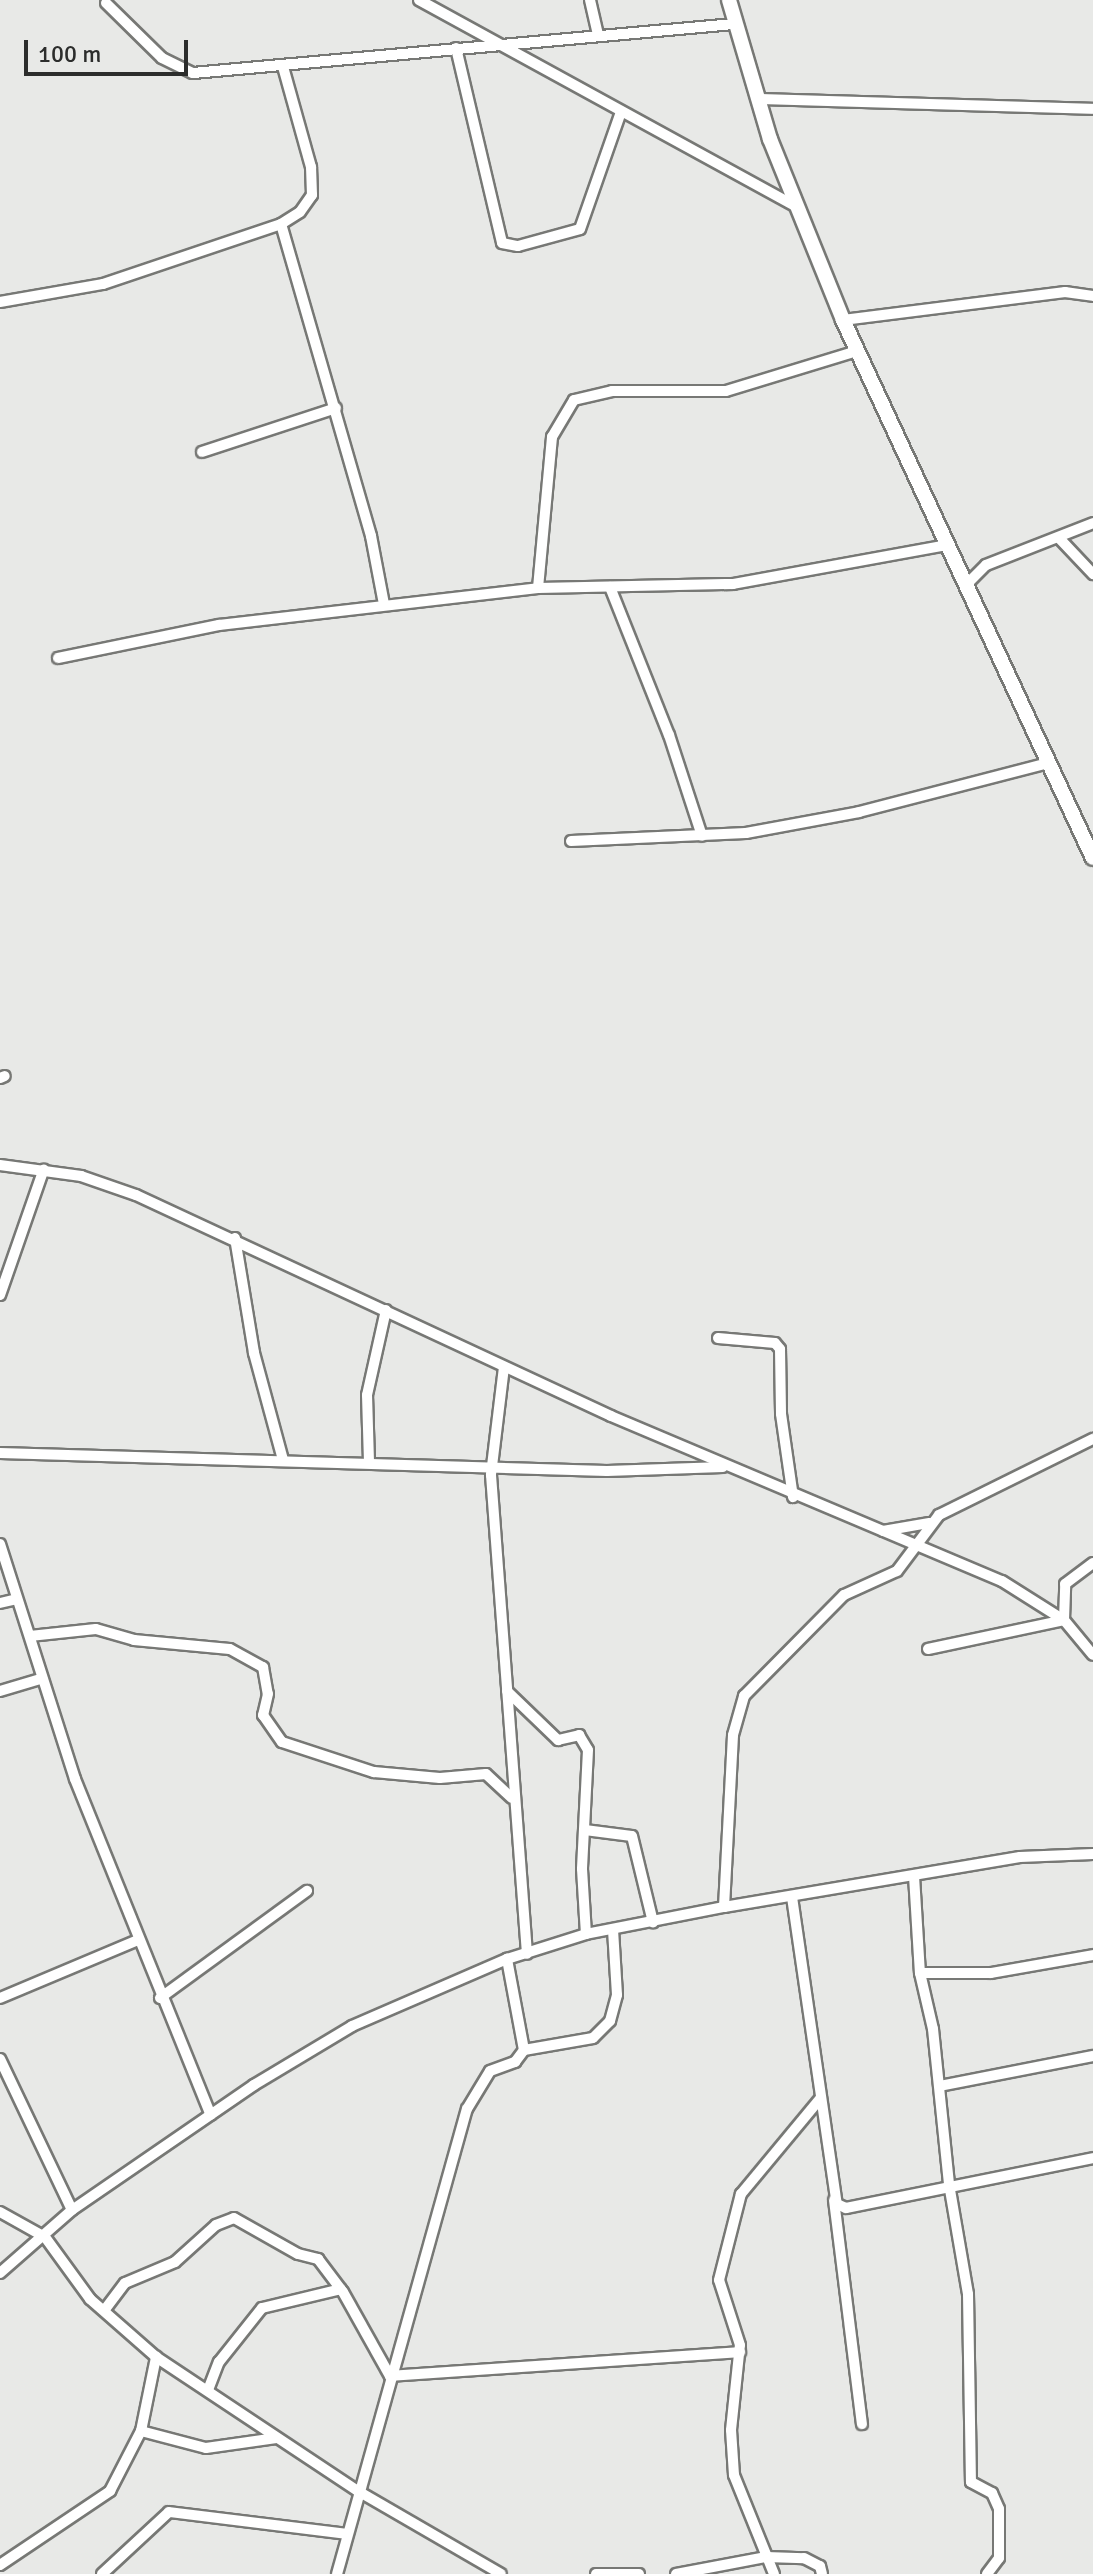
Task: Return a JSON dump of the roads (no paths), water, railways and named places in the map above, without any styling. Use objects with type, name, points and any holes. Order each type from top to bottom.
[{"type":"main road","points":[[729,0],[733,24],[757,99],[795,206],[843,320],[968,583],[1093,858]]},
{"type":"street","points":[[419,0],[436,5],[500,45],[795,206]]},
{"type":"street","points":[[590,0],[598,36]]},
{"type":"street","points":[[106,3],[162,58],[193,73],[733,24]]},
{"type":"street","points":[[456,48],[502,243],[518,246],[580,229],[621,112]]},
{"type":"street","points":[[0,302],[103,284],[281,224],[300,212],[312,195],[311,167],[283,67]]},
{"type":"street","points":[[757,99],[1093,109]]},
{"type":"street","points":[[281,224],[336,408],[384,604]]},
{"type":"street","points":[[843,320],[1050,294],[1093,296]]},
{"type":"street","points":[[538,588],[552,437],[574,400],[612,391],[726,391],[857,351]]},
{"type":"street","points":[[202,452],[336,408]]},
{"type":"street","points":[[968,583],[986,565],[1093,523]]},
{"type":"street","points":[[1059,538],[1093,574]]},
{"type":"street","points":[[58,658],[219,625],[384,604],[538,588],[733,584],[948,545]]},
{"type":"street","points":[[610,587],[669,735],[702,836]]},
{"type":"street","points":[[571,841],[702,836],[859,812],[1049,763]]},
{"type":"street","points":[[0,1165],[44,1169],[136,1195],[235,1238],[504,1367],[725,1467],[1002,1581],[1064,1620],[1093,1655]]},
{"type":"street","points":[[0,1295],[44,1169]]},
{"type":"street","points":[[235,1238],[254,1353],[283,1460]]},
{"type":"street","points":[[369,1462],[367,1395],[386,1310]]},
{"type":"street","points":[[718,1338],[775,1343],[780,1349],[781,1414],[793,1497]]},
{"type":"street","points":[[504,1367],[492,1465],[512,1798],[527,1954]]},
{"type":"street","points":[[882,1532],[929,1523],[1093,1439]]},
{"type":"street","points":[[0,1453],[492,1465],[607,1471],[725,1467]]},
{"type":"street","points":[[724,1907],[733,1735],[744,1696],[844,1595],[897,1571],[929,1523]]},
{"type":"street","points":[[0,1544],[30,1636],[40,1679],[160,1998],[211,2115]]},
{"type":"street","points":[[1064,1620],[1065,1584],[1093,1563]]},
{"type":"street","points":[[0,1603],[17,1599]]},
{"type":"street","points":[[928,1649],[1064,1620]]},
{"type":"street","points":[[30,1636],[96,1629],[134,1640],[230,1649],[263,1667],[268,1694],[263,1715],[282,1742],[374,1772],[440,1778],[486,1774],[512,1798]]},
{"type":"street","points":[[0,1691],[40,1679]]},
{"type":"street","points":[[507,1691],[558,1740],[583,1737],[588,1750],[586,1934]]},
{"type":"street","points":[[585,1830],[612,1837],[630,1832],[653,1922]]},
{"type":"street","points":[[0,2273],[45,2237],[72,2210],[211,2115],[352,2026],[507,1959],[586,1934],[724,1907],[1020,1857],[1093,1854]]},
{"type":"street","points":[[914,1876],[920,1973],[940,2086],[949,2184],[968,2294],[971,2482],[992,2493],[999,2509],[999,2558],[987,2574]]},
{"type":"street","points":[[160,1998],[307,1891]]},
{"type":"street","points":[[792,1897],[862,2424]]},
{"type":"street","points":[[337,2574],[467,2109],[490,2071],[515,2062],[524,2050],[593,2038],[610,2021],[617,1995],[613,1930]]},
{"type":"street","points":[[0,1998],[138,1940]]},
{"type":"street","points":[[920,1973],[991,1973],[1093,1955]]},
{"type":"street","points":[[507,1959],[524,2050]]},
{"type":"street","points":[[940,2086],[1093,2056]]},
{"type":"street","points":[[0,2059],[72,2210]]},
{"type":"street","points":[[774,2574],[730,2453],[740,2352],[719,2280],[732,2243],[735,2205],[820,2099]]},
{"type":"street","points":[[834,2200],[846,2208],[949,2184],[1093,2158]]},
{"type":"street","points":[[0,2212],[45,2237],[74,2280],[156,2357],[358,2491],[501,2574]]},
{"type":"street","points":[[106,2308],[125,2283],[175,2262],[216,2225],[234,2218],[298,2254],[318,2259],[341,2289],[390,2376]]},
{"type":"street","points":[[208,2390],[219,2362],[262,2308],[341,2289]]},
{"type":"street","points":[[390,2376],[740,2352]]},
{"type":"street","points":[[0,2565],[105,2497],[141,2431],[156,2357]]},
{"type":"street","points":[[141,2431],[206,2448],[276,2438]]},
{"type":"street","points":[[102,2574],[169,2512],[347,2534]]},
{"type":"street","points":[[676,2574],[766,2557],[804,2558],[820,2566],[822,2574]]},
{"type":"street","points":[[596,2574],[639,2574]]}]
